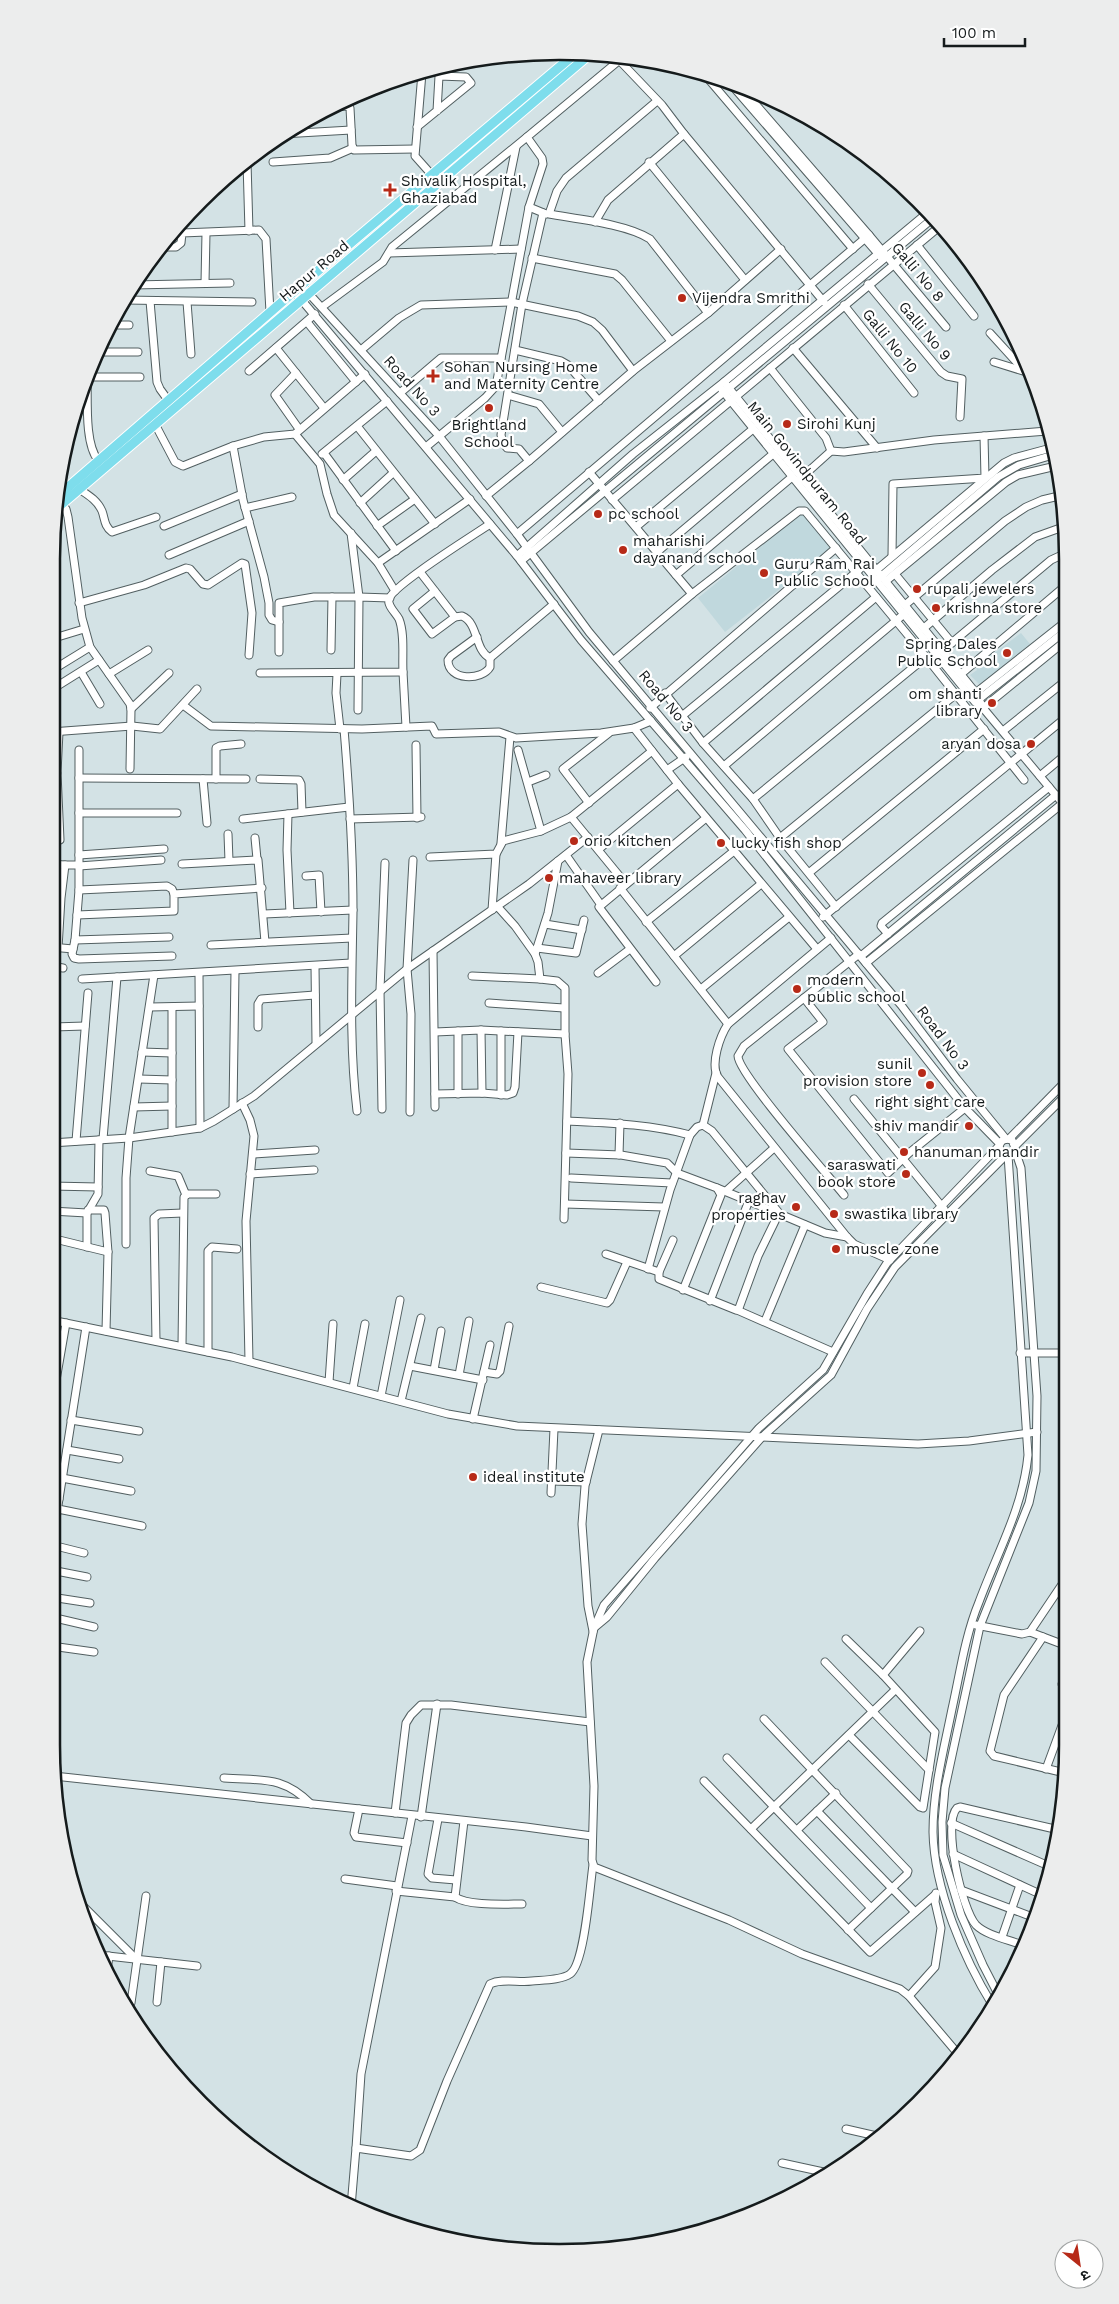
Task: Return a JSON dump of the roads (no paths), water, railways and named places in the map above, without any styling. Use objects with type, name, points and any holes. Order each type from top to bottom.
[{"type":"main road","name":"Hapur Road","points":[[65,490],[298,288],[567,60]]},
{"type":"main road","name":"Hapur Road","points":[[63,500],[79,489],[582,61]]},
{"type":"street","points":[[322,307],[383,262],[392,247],[616,63]]},
{"type":"street","points":[[625,64],[670,114],[684,134],[828,307]]},
{"type":"street","points":[[417,127],[437,111],[471,83],[470,80],[466,77],[439,76],[437,111]]},
{"type":"street","points":[[421,80],[415,156],[439,183]]},
{"type":"street","points":[[713,85],[853,249]]},
{"type":"street","points":[[740,94],[867,236]]},
{"type":"street","points":[[750,98],[867,236]]},
{"type":"street","points":[[530,461],[519,449],[507,448],[501,438],[522,304],[532,258],[546,214],[557,191],[566,178],[657,101]]},
{"type":"street","points":[[348,108],[350,108],[353,148]]},
{"type":"street","points":[[300,133],[351,130]]},
{"type":"street","points":[[596,222],[608,200],[684,134]]},
{"type":"street","points":[[426,448],[493,390],[501,358],[529,207],[543,164],[542,158],[527,137]]},
{"type":"street","points":[[495,250],[516,147]]},
{"type":"street","points":[[273,162],[330,158],[353,148],[363,151],[415,148]]},
{"type":"street","points":[[650,162],[745,280]]},
{"type":"street","points":[[244,172],[248,231]]},
{"type":"street","points":[[529,207],[546,214],[596,222],[636,232],[650,239],[708,313]]},
{"type":"street","points":[[519,559],[598,484],[923,217]]},
{"type":"street","points":[[528,550],[604,492],[928,222]]},
{"type":"street","points":[[171,246],[180,244],[182,233],[259,230],[266,239],[270,312]]},
{"type":"street","points":[[612,500],[734,400],[868,284],[935,230]]},
{"type":"street","points":[[205,283],[206,233]]},
{"type":"street","points":[[517,534],[867,236]]},
{"type":"street","name":"Galli No 8","points":[[867,236],[946,327]]},
{"type":"street","points":[[917,245],[974,316]]},
{"type":"street","points":[[389,253],[521,249]]},
{"type":"street","points":[[486,496],[530,461],[633,371],[708,313],[781,249]]},
{"type":"street","points":[[532,258],[615,274],[622,280],[671,341]]},
{"type":"street","points":[[142,285],[230,283]]},
{"type":"street","name":"Galli No 9","points":[[868,284],[941,372],[962,380],[960,417]]},
{"type":"street","name":"Road No 3","points":[[298,288],[315,314],[519,559],[581,640],[745,830],[965,1108],[999,1145],[1001,1152],[1007,1155]]},
{"type":"street","name":"Road No 3","points":[[305,296],[322,307],[439,436],[517,534],[589,632],[866,962],[1015,1148]]},
{"type":"street","points":[[133,300],[252,302]]},
{"type":"street","points":[[150,301],[157,382],[168,400]]},
{"type":"street","points":[[187,302],[191,354]]},
{"type":"street","points":[[361,350],[399,318],[421,305],[511,302],[578,316],[592,322],[602,330],[633,371]]},
{"type":"street","name":"Galli No 10","points":[[844,305],[914,393]]},
{"type":"street","points":[[249,371],[315,314]]},
{"type":"street","points":[[307,322],[356,382]]},
{"type":"street","points":[[119,325],[129,325]]},
{"type":"street","points":[[990,332],[1020,365]]},
{"type":"street","points":[[276,348],[324,408]]},
{"type":"street","points":[[793,348],[877,448]]},
{"type":"street","points":[[515,350],[561,361],[568,365],[599,400]]},
{"type":"street","points":[[106,352],[138,352]]},
{"type":"street","points":[[400,393],[441,358],[501,358]]},
{"type":"street","points":[[994,362],[1022,370]]},
{"type":"street","points":[[770,368],[826,438],[832,451]]},
{"type":"street","points":[[296,374],[275,395],[297,431],[317,458],[331,509],[378,563],[395,591]]},
{"type":"street","points":[[155,424],[178,466],[190,464],[233,446],[264,437],[297,431],[365,374]]},
{"type":"street","points":[[95,375],[140,377]]},
{"type":"street","name":"Main Govindpuram Road","points":[[721,384],[801,478],[868,564]]},
{"type":"street","points":[[508,395],[538,404],[562,432]]},
{"type":"street","points":[[88,396],[90,443],[98,460]]},
{"type":"street","name":"Main Govindpuram Road","points":[[734,400],[753,429],[792,477],[924,628],[961,674],[975,698]]},
{"type":"street","points":[[317,458],[387,401]]},
{"type":"street","points":[[357,426],[435,524]]},
{"type":"street","points":[[636,527],[753,429]]},
{"type":"street","points":[[801,478],[832,451],[844,452],[1042,431]]},
{"type":"street","points":[[984,436],[985,478]]},
{"type":"street","points":[[233,446],[245,508],[264,577],[270,618],[279,622]]},
{"type":"street","points":[[874,571],[985,478],[1010,460],[1046,449]]},
{"type":"street","points":[[343,480],[376,451]]},
{"type":"street","points":[[324,453],[396,551]]},
{"type":"street","points":[[656,552],[774,454]]},
{"type":"street","points":[[881,579],[998,477],[1014,467],[1048,457]]},
{"type":"street","points":[[881,579],[895,574],[1006,482],[1018,475],[1050,467]]},
{"type":"street","points":[[589,472],[692,594]]},
{"type":"street","points":[[360,503],[394,473]]},
{"type":"street","points":[[676,575],[792,477]]},
{"type":"street","points":[[892,556],[893,484],[985,478]]},
{"type":"street","points":[[79,489],[96,501],[102,510],[106,526],[112,532],[156,517]]},
{"type":"street","points":[[164,526],[242,494]]},
{"type":"street","points":[[905,605],[1026,507],[1055,496]]},
{"type":"street","points":[[245,508],[292,497]]},
{"type":"street","points":[[377,526],[415,499]]},
{"type":"street","points":[[378,563],[470,500]]},
{"type":"street","points":[[63,510],[68,517],[79,603],[90,647],[130,704],[132,726],[130,770]]},
{"type":"street","points":[[613,661],[692,594],[801,510],[804,511],[836,548],[1024,780]]},
{"type":"street","points":[[169,555],[249,521]]},
{"type":"street","points":[[406,727],[401,632],[399,619],[389,604],[390,598],[395,591],[420,572],[490,524]]},
{"type":"street","points":[[924,628],[992,570],[1035,537],[1058,529]]},
{"type":"street","points":[[351,532],[359,597],[358,710]]},
{"type":"street","points":[[644,712],[836,548]]},
{"type":"street","points":[[942,651],[1053,558],[1059,556]]},
{"type":"street","points":[[79,603],[144,585],[186,568],[190,569],[203,584],[208,584],[242,563],[245,564],[252,613],[248,655]]},
{"type":"street","points":[[682,716],[868,564]]},
{"type":"street","points":[[420,572],[455,617]]},
{"type":"street","points":[[895,574],[952,643]]},
{"type":"street","name":"Main Govindpuram Road","points":[[881,579],[904,614],[1059,797]]},
{"type":"street","points":[[435,591],[413,609],[422,622],[432,634],[455,617],[462,616],[470,621],[486,656],[490,658]]},
{"type":"street","points":[[961,674],[1059,591]]},
{"type":"street","points":[[279,652],[278,603],[314,597],[390,598]]},
{"type":"street","points":[[331,650],[332,597]]},
{"type":"street","points":[[703,743],[876,597]]},
{"type":"street","points":[[477,636],[448,660],[451,670],[455,675],[484,673],[490,667],[490,658],[554,604]]},
{"type":"street","points":[[724,766],[904,614]]},
{"type":"street","points":[[975,698],[1059,627]]},
{"type":"street","points":[[60,636],[84,629]]},
{"type":"street","points":[[975,698],[1059,636]]},
{"type":"street","points":[[983,708],[1059,646]]},
{"type":"street","points":[[60,665],[90,647]]},
{"type":"street","points":[[109,674],[148,650]]},
{"type":"street","points":[[752,800],[926,657]]},
{"type":"street","points":[[60,684],[99,660]]},
{"type":"street","points":[[260,673],[330,671],[337,674],[403,672]]},
{"type":"street","points":[[81,672],[100,704]]},
{"type":"street","points":[[131,709],[169,673]]},
{"type":"street","points":[[337,674],[336,692],[342,729],[350,819],[353,910],[351,1014],[357,1111]]},
{"type":"street","points":[[1003,731],[1059,686]]},
{"type":"street","points":[[60,732],[132,726],[160,728],[197,689]]},
{"type":"street","points":[[665,693],[703,743],[810,872],[836,907]]},
{"type":"street","points":[[780,838],[956,694]]},
{"type":"street","points":[[183,705],[211,726],[342,729],[432,726],[436,734],[499,732],[510,737],[609,732],[634,728],[651,721]]},
{"type":"street","points":[[818,922],[1059,723]]},
{"type":"street","points":[[634,728],[706,818],[817,950]]},
{"type":"street","points":[[810,872],[984,729]]},
{"type":"street","points":[[589,803],[563,769],[609,732]]},
{"type":"street","points":[[494,908],[496,854],[501,843],[510,737]]},
{"type":"street","points":[[216,779],[217,747],[242,744]]},
{"type":"street","points":[[350,819],[419,818],[416,745]]},
{"type":"street","points":[[79,750],[79,890],[73,950],[74,958],[172,956]]},
{"type":"street","points":[[518,750],[541,831]]},
{"type":"street","points":[[501,843],[541,831],[571,817],[652,751]]},
{"type":"street","points":[[668,770],[692,753]]},
{"type":"street","points":[[1040,776],[1059,760]]},
{"type":"street","points":[[528,782],[546,775]]},
{"type":"street","points":[[79,778],[246,779]]},
{"type":"street","points":[[203,779],[207,823]]},
{"type":"street","points":[[260,779],[299,780],[301,784],[302,812]]},
{"type":"street","points":[[599,849],[678,784]]},
{"type":"street","points":[[888,934],[881,926],[882,923],[1049,787]]},
{"type":"street","points":[[844,1195],[780,1118],[738,1060],[740,1051],[849,962],[888,934],[1011,832],[1059,800]]},
{"type":"street","points":[[866,962],[1017,840],[1059,801]]},
{"type":"street","points":[[243,819],[349,807]]},
{"type":"street","points":[[78,813],[178,813]]},
{"type":"street","points":[[288,814],[290,913]]},
{"type":"street","points":[[571,817],[599,849],[646,922],[728,1024]]},
{"type":"street","points":[[656,982],[599,909],[601,905],[623,886],[706,818]]},
{"type":"street","points":[[1011,832],[1017,840]]},
{"type":"street","points":[[228,834],[229,862]]},
{"type":"street","points":[[60,1142],[130,1138],[200,1128],[234,1109],[254,1096],[380,990],[558,861],[588,837]]},
{"type":"street","points":[[255,838],[262,888],[265,942]]},
{"type":"street","points":[[79,855],[164,849]]},
{"type":"street","points":[[646,922],[734,851]]},
{"type":"street","points":[[970,851],[978,860]]},
{"type":"street","points":[[430,857],[496,854]]},
{"type":"street","points":[[566,855],[601,905]]},
{"type":"street","points":[[182,864],[257,859]]},
{"type":"street","points":[[60,865],[79,866],[161,860]]},
{"type":"street","points":[[410,1112],[411,1014],[408,969],[414,860]]},
{"type":"street","points":[[540,979],[536,951],[545,924],[558,861]]},
{"type":"street","points":[[382,1109],[380,990],[385,863]]},
{"type":"street","points":[[60,898],[66,865]]},
{"type":"street","points":[[306,876],[319,875],[321,912]]},
{"type":"street","points":[[674,956],[761,884]]},
{"type":"street","points":[[77,915],[174,911],[174,894],[167,886],[79,890]]},
{"type":"street","points":[[174,894],[262,888]]},
{"type":"street","points":[[494,908],[515,926],[536,951],[576,953],[584,920]]},
{"type":"street","points":[[264,914],[353,910]]},
{"type":"street","points":[[701,989],[790,917]]},
{"type":"street","points":[[545,924],[582,930]]},
{"type":"street","points":[[75,940],[170,937]]},
{"type":"street","points":[[211,945],[352,938]]},
{"type":"street","points":[[648,1269],[664,1207],[690,1135],[703,1125],[716,1073],[715,1063],[722,1036],[728,1024],[831,938]]},
{"type":"street","points":[[60,948],[73,950]]},
{"type":"street","points":[[598,973],[630,948]]},
{"type":"street","points":[[433,951],[435,1107]]},
{"type":"street","points":[[82,980],[351,964]]},
{"type":"street","points":[[315,966],[316,1042]]},
{"type":"street","points":[[234,1109],[235,971]]},
{"type":"street","points":[[199,973],[200,1128]]},
{"type":"street","points":[[126,1244],[126,1178],[130,1138],[154,975]]},
{"type":"street","points":[[472,976],[540,979],[557,981],[564,985],[568,1074],[564,1219]]},
{"type":"street","points":[[88,1247],[88,1211],[95,1202],[98,1187],[118,978]]},
{"type":"street","points":[[76,1141],[88,993]]},
{"type":"street","points":[[258,1027],[258,1004],[261,999],[315,996]]},
{"type":"street","points":[[804,998],[823,1022],[788,1049],[888,1173],[904,1161],[909,1153],[965,1108]]},
{"type":"street","points":[[488,1003],[564,1008]]},
{"type":"street","points":[[150,1007],[200,1006]]},
{"type":"street","points":[[172,1007],[172,1132]]},
{"type":"street","points":[[60,1027],[85,1026]]},
{"type":"street","points":[[435,1032],[481,1030],[565,1034]]},
{"type":"street","points":[[481,1030],[482,1093]]},
{"type":"street","points":[[458,1031],[458,1094]]},
{"type":"street","points":[[501,1094],[502,1031]]},
{"type":"street","points":[[435,1094],[482,1093],[508,1095],[515,1091],[518,1032]]},
{"type":"street","points":[[142,1052],[172,1053]]},
{"type":"street","points":[[716,1073],[846,1237],[854,1244],[890,1260]]},
{"type":"street","points":[[139,1079],[172,1080]]},
{"type":"street","points":[[356,2148],[405,2156],[418,2153],[447,2081],[490,1984],[567,1976],[572,1972],[585,1931],[593,1865],[594,1786],[587,1670],[593,1630],[600,1611],[751,1436],[768,1418],[820,1372],[890,1260],[999,1145],[1008,1139],[1059,1088]]},
{"type":"street","points":[[854,1099],[941,1206],[949,1212]]},
{"type":"street","points":[[242,1103],[253,1129],[253,1154],[246,1221],[249,1289],[248,1361]]},
{"type":"street","points":[[593,1630],[607,1617],[666,1545],[762,1437],[831,1375],[867,1309],[890,1273],[1059,1103]]},
{"type":"street","points":[[134,1106],[172,1106]]},
{"type":"street","points":[[567,1121],[667,1129],[690,1135]]},
{"type":"street","points":[[619,1155],[620,1124]]},
{"type":"street","points":[[703,1125],[712,1131],[780,1214]]},
{"type":"street","points":[[726,1192],[774,1148]]},
{"type":"street","points":[[995,1988],[970,1938],[952,1886],[943,1851],[944,1796],[980,1626],[1029,1503],[1036,1471],[1037,1432],[1033,1352],[1021,1168],[1015,1148]]},
{"type":"street","points":[[253,1154],[315,1150]]},
{"type":"street","points":[[566,1153],[619,1155],[667,1163],[677,1173],[825,1233],[846,1237]]},
{"type":"street","points":[[989,1999],[962,1946],[942,1887],[933,1833],[937,1785],[971,1623],[1022,1495],[1028,1455],[1007,1155]]},
{"type":"street","points":[[250,1174],[314,1170]]},
{"type":"street","points":[[150,1171],[178,1176],[186,1195],[183,1213],[182,1346]]},
{"type":"street","points":[[571,1178],[672,1183]]},
{"type":"street","points":[[60,1186],[98,1187]]},
{"type":"street","points":[[683,1290],[721,1195],[717,1188]]},
{"type":"street","points":[[186,1195],[216,1194]]},
{"type":"street","points":[[710,1301],[748,1203]]},
{"type":"street","points":[[565,1204],[664,1207]]},
{"type":"street","points":[[60,1212],[104,1210],[108,1252],[106,1331]]},
{"type":"street","points":[[156,1341],[154,1218],[159,1214],[183,1213]]},
{"type":"street","points":[[738,1310],[765,1240],[780,1214]]},
{"type":"street","points":[[765,1321],[805,1225]]},
{"type":"street","points":[[673,1240],[659,1272],[658,1278],[661,1281],[765,1321],[833,1352]]},
{"type":"street","points":[[60,1242],[108,1252]]},
{"type":"street","points":[[208,1352],[208,1251],[212,1247],[237,1249]]},
{"type":"street","points":[[606,1254],[659,1272]]},
{"type":"street","points":[[541,1287],[607,1303],[627,1262]]},
{"type":"street","points":[[381,1396],[400,1300]]},
{"type":"street","points":[[401,1401],[421,1318]]},
{"type":"street","points":[[459,1375],[469,1321]]},
{"type":"street","points":[[60,1322],[248,1361],[473,1419],[554,1429],[639,1430],[918,1444],[969,1441],[1037,1432]]},
{"type":"street","points":[[60,1357],[66,1323]]},
{"type":"street","points":[[329,1382],[334,1324]]},
{"type":"street","points":[[353,1388],[365,1324]]},
{"type":"street","points":[[484,1372],[497,1374],[500,1371],[509,1326]]},
{"type":"street","points":[[60,1484],[86,1327]]},
{"type":"street","points":[[434,1370],[441,1330]]},
{"type":"street","points":[[473,1419],[490,1345]]},
{"type":"street","points":[[1020,1353],[1059,1353]]},
{"type":"street","points":[[410,1366],[483,1380]]},
{"type":"street","points":[[71,1420],[139,1431]]},
{"type":"street","points":[[551,1493],[554,1429]]},
{"type":"street","points":[[593,1630],[589,1614],[582,1530],[586,1482],[599,1430]]},
{"type":"street","points":[[67,1450],[118,1459]]},
{"type":"street","points":[[62,1478],[131,1492]]},
{"type":"street","points":[[552,1481],[586,1482]]},
{"type":"street","points":[[60,1509],[142,1526]]},
{"type":"street","points":[[60,1545],[84,1552]]},
{"type":"street","points":[[60,1572],[87,1577]]},
{"type":"street","points":[[1030,1632],[1059,1589]]},
{"type":"street","points":[[60,1598],[90,1603]]},
{"type":"street","points":[[60,1619],[94,1627]]},
{"type":"street","points":[[971,1623],[1022,1634],[1030,1632],[1059,1643]]},
{"type":"street","points":[[883,1675],[920,1631]]},
{"type":"street","points":[[1043,1637],[1004,1695],[990,1752],[994,1756],[1058,1772]]},
{"type":"street","points":[[846,1639],[883,1675],[935,1732],[924,1806],[921,1808],[850,1735]]},
{"type":"street","points":[[60,1647],[94,1652]]},
{"type":"street","points":[[825,1662],[872,1713],[929,1770]]},
{"type":"street","points":[[751,1829],[895,1690]]},
{"type":"street","points":[[395,1814],[407,1720],[421,1705],[437,1704],[590,1722]]},
{"type":"street","points":[[421,1817],[437,1704]]},
{"type":"street","points":[[764,1719],[907,1870],[907,1874],[848,1930]]},
{"type":"street","points":[[1046,1769],[1059,1734]]},
{"type":"street","points":[[727,1758],[871,1908]]},
{"type":"street","points":[[61,1777],[592,1836]]},
{"type":"street","points":[[224,1778],[282,1783],[292,1787],[311,1804]]},
{"type":"street","points":[[704,1781],[848,1930],[872,1952],[942,1887],[952,1886],[1028,1916]]},
{"type":"street","points":[[797,1830],[836,1793]]},
{"type":"street","points":[[1018,1943],[983,1930],[976,1924],[963,1890],[953,1854],[952,1823],[955,1809],[960,1807],[1052,1828]]},
{"type":"street","points":[[359,1809],[354,1833],[356,1837],[407,1843]]},
{"type":"street","points":[[818,1811],[915,1912]]},
{"type":"street","points":[[352,2198],[361,2074],[412,1816]]},
{"type":"street","points":[[438,1819],[428,1874],[432,1878],[456,1880]]},
{"type":"street","points":[[455,1897],[464,1822]]},
{"type":"street","points":[[952,1823],[1044,1864]]},
{"type":"street","points":[[953,1854],[1036,1892]]},
{"type":"street","points":[[593,1865],[600,1870],[730,1920],[802,1954],[900,1989],[909,1996],[955,2050]]},
{"type":"street","points":[[345,1879],[476,1902],[522,1904]]},
{"type":"street","points":[[1002,1937],[1020,1885]]},
{"type":"street","points":[[909,1996],[935,1967],[941,1928],[935,1902],[936,1894]]},
{"type":"street","points":[[131,2001],[146,1896]]},
{"type":"street","points":[[90,1913],[136,1959]]},
{"type":"street","points":[[108,1956],[197,1966]]},
{"type":"street","points":[[157,2002],[161,1962]]},
{"type":"street","points":[[846,2129],[871,2135]]},
{"type":"street","points":[[782,2163],[819,2171]]},
{"type":"place","name":"Shivalik Hospital, Ghaziabad","points":[[390,190]]},
{"type":"place","name":"Vijendra Smrithi","points":[[682,298]]},
{"type":"place","name":"Sohan Nursing Home and Maternity Centre","points":[[433,376]]},
{"type":"place","name":"Brightland School","points":[[489,408]]},
{"type":"place","name":"Sirohi Kunj","points":[[787,424]]},
{"type":"place","name":"pc school","points":[[598,514]]},
{"type":"place","name":"maharishi dayanand school","points":[[623,550]]},
{"type":"place","name":"Guru Ram Rai Public School","points":[[764,573]]},
{"type":"place","name":"rupali jewelers","points":[[917,589]]},
{"type":"place","name":"krishna store","points":[[936,608]]},
{"type":"place","name":"Spring Dales Public School","points":[[1007,653]]},
{"type":"place","name":"om shanti library","points":[[992,703]]},
{"type":"place","name":"aryan dosa","points":[[1031,744]]},
{"type":"place","name":"orio kitchen","points":[[574,841]]},
{"type":"place","name":"lucky fish shop","points":[[721,843]]},
{"type":"place","name":"mahaveer library","points":[[549,878]]},
{"type":"place","name":"modern public school","points":[[797,989]]},
{"type":"place","name":"sunil provision store","points":[[922,1073]]},
{"type":"place","name":"right sight care","points":[[930,1085]]},
{"type":"place","name":"shiv mandir","points":[[969,1126]]},
{"type":"place","name":"hanuman mandir","points":[[904,1152]]},
{"type":"place","name":"saraswati book store","points":[[906,1174]]},
{"type":"place","name":"raghav properties","points":[[796,1207]]},
{"type":"place","name":"swastika library","points":[[834,1214]]},
{"type":"place","name":"muscle zone","points":[[836,1249]]},
{"type":"place","name":"ideal institute","points":[[473,1477]]}]
